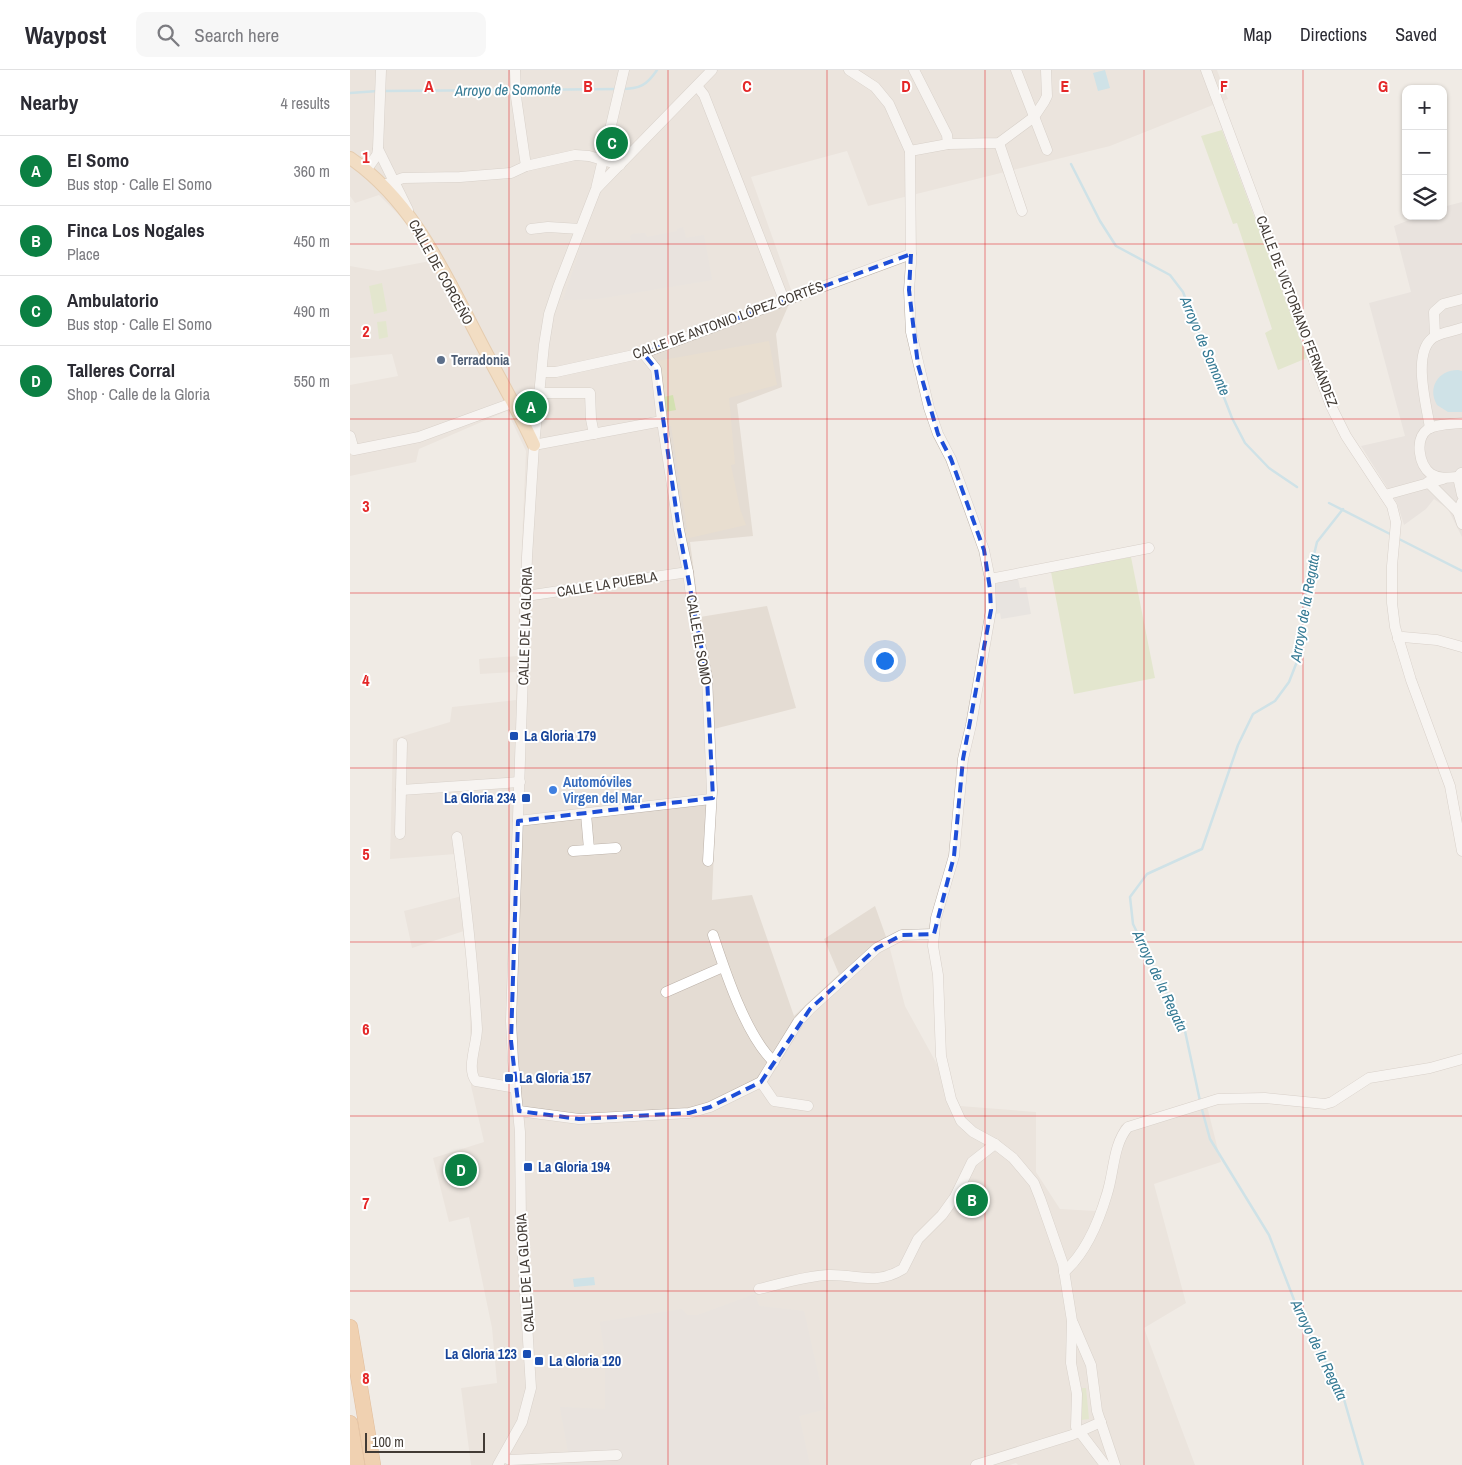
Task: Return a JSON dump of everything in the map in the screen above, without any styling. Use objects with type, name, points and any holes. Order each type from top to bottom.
[{"type":"highway","points":[[350,1327],[373,1465]]},
{"type":"highway","points":[[350,1423],[357,1465]]},
{"type":"main road","name":"CALLE DE CORCEÑO","points":[[350,158],[370,172],[388,180],[438,262],[534,445]]},
{"type":"main road","name":"CALLE DE CORCEÑO","points":[[522,421],[536,430]]},
{"type":"street","points":[[370,172],[378,149],[381,70]]},
{"type":"street","points":[[516,70],[516,97],[526,166]]},
{"type":"street","points":[[536,430],[550,314],[596,189],[624,70]]},
{"type":"street","points":[[596,189],[712,70]]},
{"type":"street","points":[[849,70],[875,87],[888,104],[910,151],[911,254],[908,290],[912,332],[918,365],[938,434],[952,459],[984,550],[990,579],[991,610],[971,725],[963,759],[954,856],[934,934],[933,946],[938,975],[941,1056],[951,1099],[967,1127],[995,1144],[1013,1158],[1034,1183],[1064,1272],[1072,1321],[1071,1363],[1076,1394],[1076,1427],[1105,1465]]},
{"type":"street","points":[[914,70],[946,135],[948,144]]},
{"type":"street","points":[[1016,70],[1047,150]]},
{"type":"street","points":[[910,151],[948,144],[999,143],[1034,117],[1047,96],[1046,70]]},
{"type":"street","name":"CALLE DE VICTORIANO FERNÁNDEZ","points":[[1206,70],[1332,406],[1346,436],[1392,506],[1396,527],[1392,603],[1398,639],[1450,786],[1462,851]]},
{"type":"street","points":[[697,86],[704,95],[784,300]]},
{"type":"street","points":[[999,143],[1022,211]]},
{"type":"street","points":[[378,149],[388,180],[511,173],[526,166],[575,155],[620,165]]},
{"type":"street","points":[[531,229],[548,227],[580,229]]},
{"type":"street","name":"CALLE DE ANTONIO LÓPEZ CORTÉS","points":[[542,372],[556,372],[643,353],[911,254]]},
{"type":"street","points":[[1435,336],[1434,312],[1443,304],[1462,299]]},
{"type":"street","points":[[1430,428],[1424,406],[1422,362],[1427,345],[1435,336],[1462,328]]},
{"type":"street","name":"CALLE EL SOMO","points":[[643,353],[656,369],[679,530],[709,695],[709,752],[712,791],[710,799],[708,861]]},
{"type":"street","points":[[540,393],[590,393],[590,419],[594,434]]},
{"type":"street","points":[[350,436],[354,450],[419,437],[512,403]]},
{"type":"street","points":[[534,445],[662,421]]},
{"type":"street","points":[[1444,478],[1429,473],[1420,455],[1421,438],[1430,428],[1462,423]]},
{"type":"street","name":"CALLE DE LA GLORIA","points":[[500,1461],[522,1422],[532,1388],[521,1226],[519,1112],[511,1021],[526,596],[536,430]]},
{"type":"street","points":[[1385,495],[1460,475],[1462,495]]},
{"type":"street","points":[[1428,482],[1460,507],[1462,524]]},
{"type":"street","points":[[990,579],[1149,548]]},
{"type":"street","name":"CALLE LA PUEBLA","points":[[526,596],[688,572]]},
{"type":"street","points":[[1398,639],[1403,637],[1437,640],[1462,647]]},
{"type":"street","points":[[400,834],[402,742]]},
{"type":"street","points":[[401,790],[520,782]]},
{"type":"street","points":[[518,821],[710,799]]},
{"type":"street","points":[[586,814],[589,849]]},
{"type":"street","points":[[457,837],[465,890],[474,977],[477,1042],[471,1068],[473,1077],[476,1081],[516,1088]]},
{"type":"street","points":[[573,851],[616,848]]},
{"type":"street","points":[[519,1112],[579,1119],[689,1113],[710,1107],[761,1082],[798,1022],[810,1008],[872,952],[902,935],[934,934]]},
{"type":"street","points":[[713,935],[748,1025],[759,1045],[774,1062]]},
{"type":"street","points":[[666,992],[724,967]]},
{"type":"street","points":[[1064,1272],[1078,1258],[1089,1238],[1108,1194],[1124,1132],[1136,1124],[1218,1099],[1249,1098],[1325,1104],[1332,1102],[1369,1078],[1430,1068],[1462,1059]]},
{"type":"street","points":[[761,1082],[774,1101],[808,1106]]},
{"type":"street","points":[[759,1289],[812,1277],[830,1275],[874,1279],[903,1269],[918,1239],[956,1197],[972,1162],[995,1144]]},
{"type":"street","points":[[1072,1321],[1091,1365],[1097,1411],[1115,1465]]},
{"type":"street","points":[[976,1465],[1080,1432],[1101,1422]]},
{"type":"street","name":"CALLE DE LA GLORIA","points":[[500,1461],[617,1455]]},
{"type":"highlighted area","points":[[911,254],[909,290],[918,365],[938,434],[951,459],[984,550],[991,610],[963,759],[954,856],[934,934],[902,935],[877,948],[810,1009],[761,1082],[710,1107],[689,1113],[579,1119],[519,1111],[511,1041],[518,821],[713,798],[707,677],[679,530],[656,369],[643,353]]},
{"type":"shaded area","points":[[350,70],[1217,70],[1228,99],[1110,146],[868,206],[847,151],[751,177],[793,295],[776,334],[782,387],[737,404],[753,536],[690,542],[700,617],[767,606],[796,708],[710,730],[716,797],[712,900],[752,895],[794,1016],[839,974],[824,939],[875,906],[889,945],[905,1006],[960,1106],[1036,1112],[1036,1172],[1060,1209],[1096,1211],[1121,1125],[1205,1098],[1221,1162],[1154,1184],[1186,1303],[1144,1328],[1195,1465],[1018,1465],[1016,1463],[1010,1465],[471,1465],[461,1388],[497,1383],[492,1328],[469,1217],[449,1222],[433,1158],[484,1142],[471,1086],[469,968],[464,931],[412,948],[404,911],[462,896],[456,854],[390,859],[393,739],[450,722],[452,707],[516,700],[516,672],[480,674],[479,659],[517,656],[526,451],[507,411],[419,449],[416,462],[350,476],[350,385],[398,376],[392,354],[350,358],[350,266],[378,271],[430,261],[411,227],[379,195],[355,203],[350,196]]},
{"type":"shaded area","points":[[1462,202],[1462,537],[1448,509],[1434,499],[1426,509],[1404,525],[1397,503],[1361,446],[1405,436],[1369,303],[1411,292],[1394,226],[1409,220],[1447,220],[1447,206]]},
{"type":"shaded area","points":[[683,227],[686,238],[704,235],[712,280],[597,299],[563,300],[581,246],[631,241],[630,236],[633,234],[645,233],[647,237],[677,231],[677,229]]},
{"type":"shaded area","points":[[769,341],[777,385],[729,398],[735,464],[731,465],[740,509],[746,525],[685,539],[683,530],[687,529],[671,426],[667,427],[657,361]]},
{"type":"shaded area","points":[[1018,579],[1020,588],[1026,587],[1031,614],[1001,619],[1000,613],[994,615],[994,586],[998,583]]},
{"type":"shaded area","points":[[755,1294],[759,1306],[804,1311],[826,1409],[799,1416],[810,1465],[545,1465],[618,1460],[617,1452],[568,1452],[560,1407],[605,1409],[605,1356],[600,1322],[682,1309],[687,1315],[698,1315]]},
{"type":"green space","points":[[1222,130],[1307,358],[1278,370],[1265,333],[1272,329],[1237,223],[1233,224],[1201,136]]},
{"type":"green space","points":[[382,283],[387,311],[374,314],[369,286]]},
{"type":"green space","points":[[386,321],[388,337],[379,339],[377,322]]},
{"type":"green space","points":[[673,395],[676,410],[665,412],[663,397]]},
{"type":"green space","points":[[1131,557],[1155,678],[1074,694],[1051,572]]},
{"type":"green space","points":[[1082,1388],[1086,1388],[1089,1419],[1081,1420]]},
{"type":"water","points":[[1105,70],[1110,88],[1098,91],[1093,73]]},
{"type":"water","points":[[1462,371],[1462,412],[1448,412],[1437,405],[1434,399],[1434,386],[1436,381],[1445,373]]},
{"type":"water","points":[[594,1277],[595,1285],[574,1287],[573,1279]]},
{"type":"waterway","name":"Arroyo de Somonte","points":[[621,89],[638,87],[646,83],[657,70]]},
{"type":"waterway","name":"Arroyo de Somonte","points":[[519,90],[616,89]]},
{"type":"waterway","name":"Arroyo de Somonte","points":[[384,91],[513,90]]},
{"type":"waterway","name":"Arroyo de Somonte","points":[[350,93],[378,91]]},
{"type":"waterway","name":"Arroyo de Somonte","points":[[1071,164],[1100,221],[1116,246],[1170,275],[1183,292],[1232,418],[1245,443],[1269,468],[1297,487]]},
{"type":"waterway","name":"Arroyo de Somonte","points":[[1329,503],[1392,535]]},
{"type":"waterway","name":"Arroyo de la Regata","points":[[1200,1101],[1185,1031],[1133,924],[1130,897],[1147,874],[1202,849],[1238,745],[1253,714],[1275,701],[1289,682],[1298,659],[1307,584],[1317,542],[1343,509]]},
{"type":"waterway","name":"Arroyo de Somonte","points":[[1397,538],[1462,571]]},
{"type":"waterway","name":"Arroyo de la Regata","points":[[1201,1106],[1210,1139],[1269,1235],[1303,1323],[1341,1389],[1363,1465]]},
{"type":"place","name":"Ambulatorio","points":[[612,143]]},
{"type":"place","name":"Terradonia","points":[[441,360]]},
{"type":"place","name":"El Somo","points":[[531,407]]},
{"type":"place","name":"La Gloria 179","points":[[514,736]]},
{"type":"place","name":"Automóviles Virgen del Mar","points":[[553,790]]},
{"type":"place","name":"La Gloria 234","points":[[526,798]]},
{"type":"place","name":"La Gloria 157","points":[[509,1078]]},
{"type":"place","name":"La Gloria 194","points":[[528,1167]]},
{"type":"place","name":"Talleres Corral","points":[[461,1170]]},
{"type":"place","name":"Finca Los Nogales","points":[[972,1200]]},
{"type":"place","name":"La Gloria 123","points":[[527,1354]]},
{"type":"place","name":"La Gloria 120","points":[[539,1361]]}]
